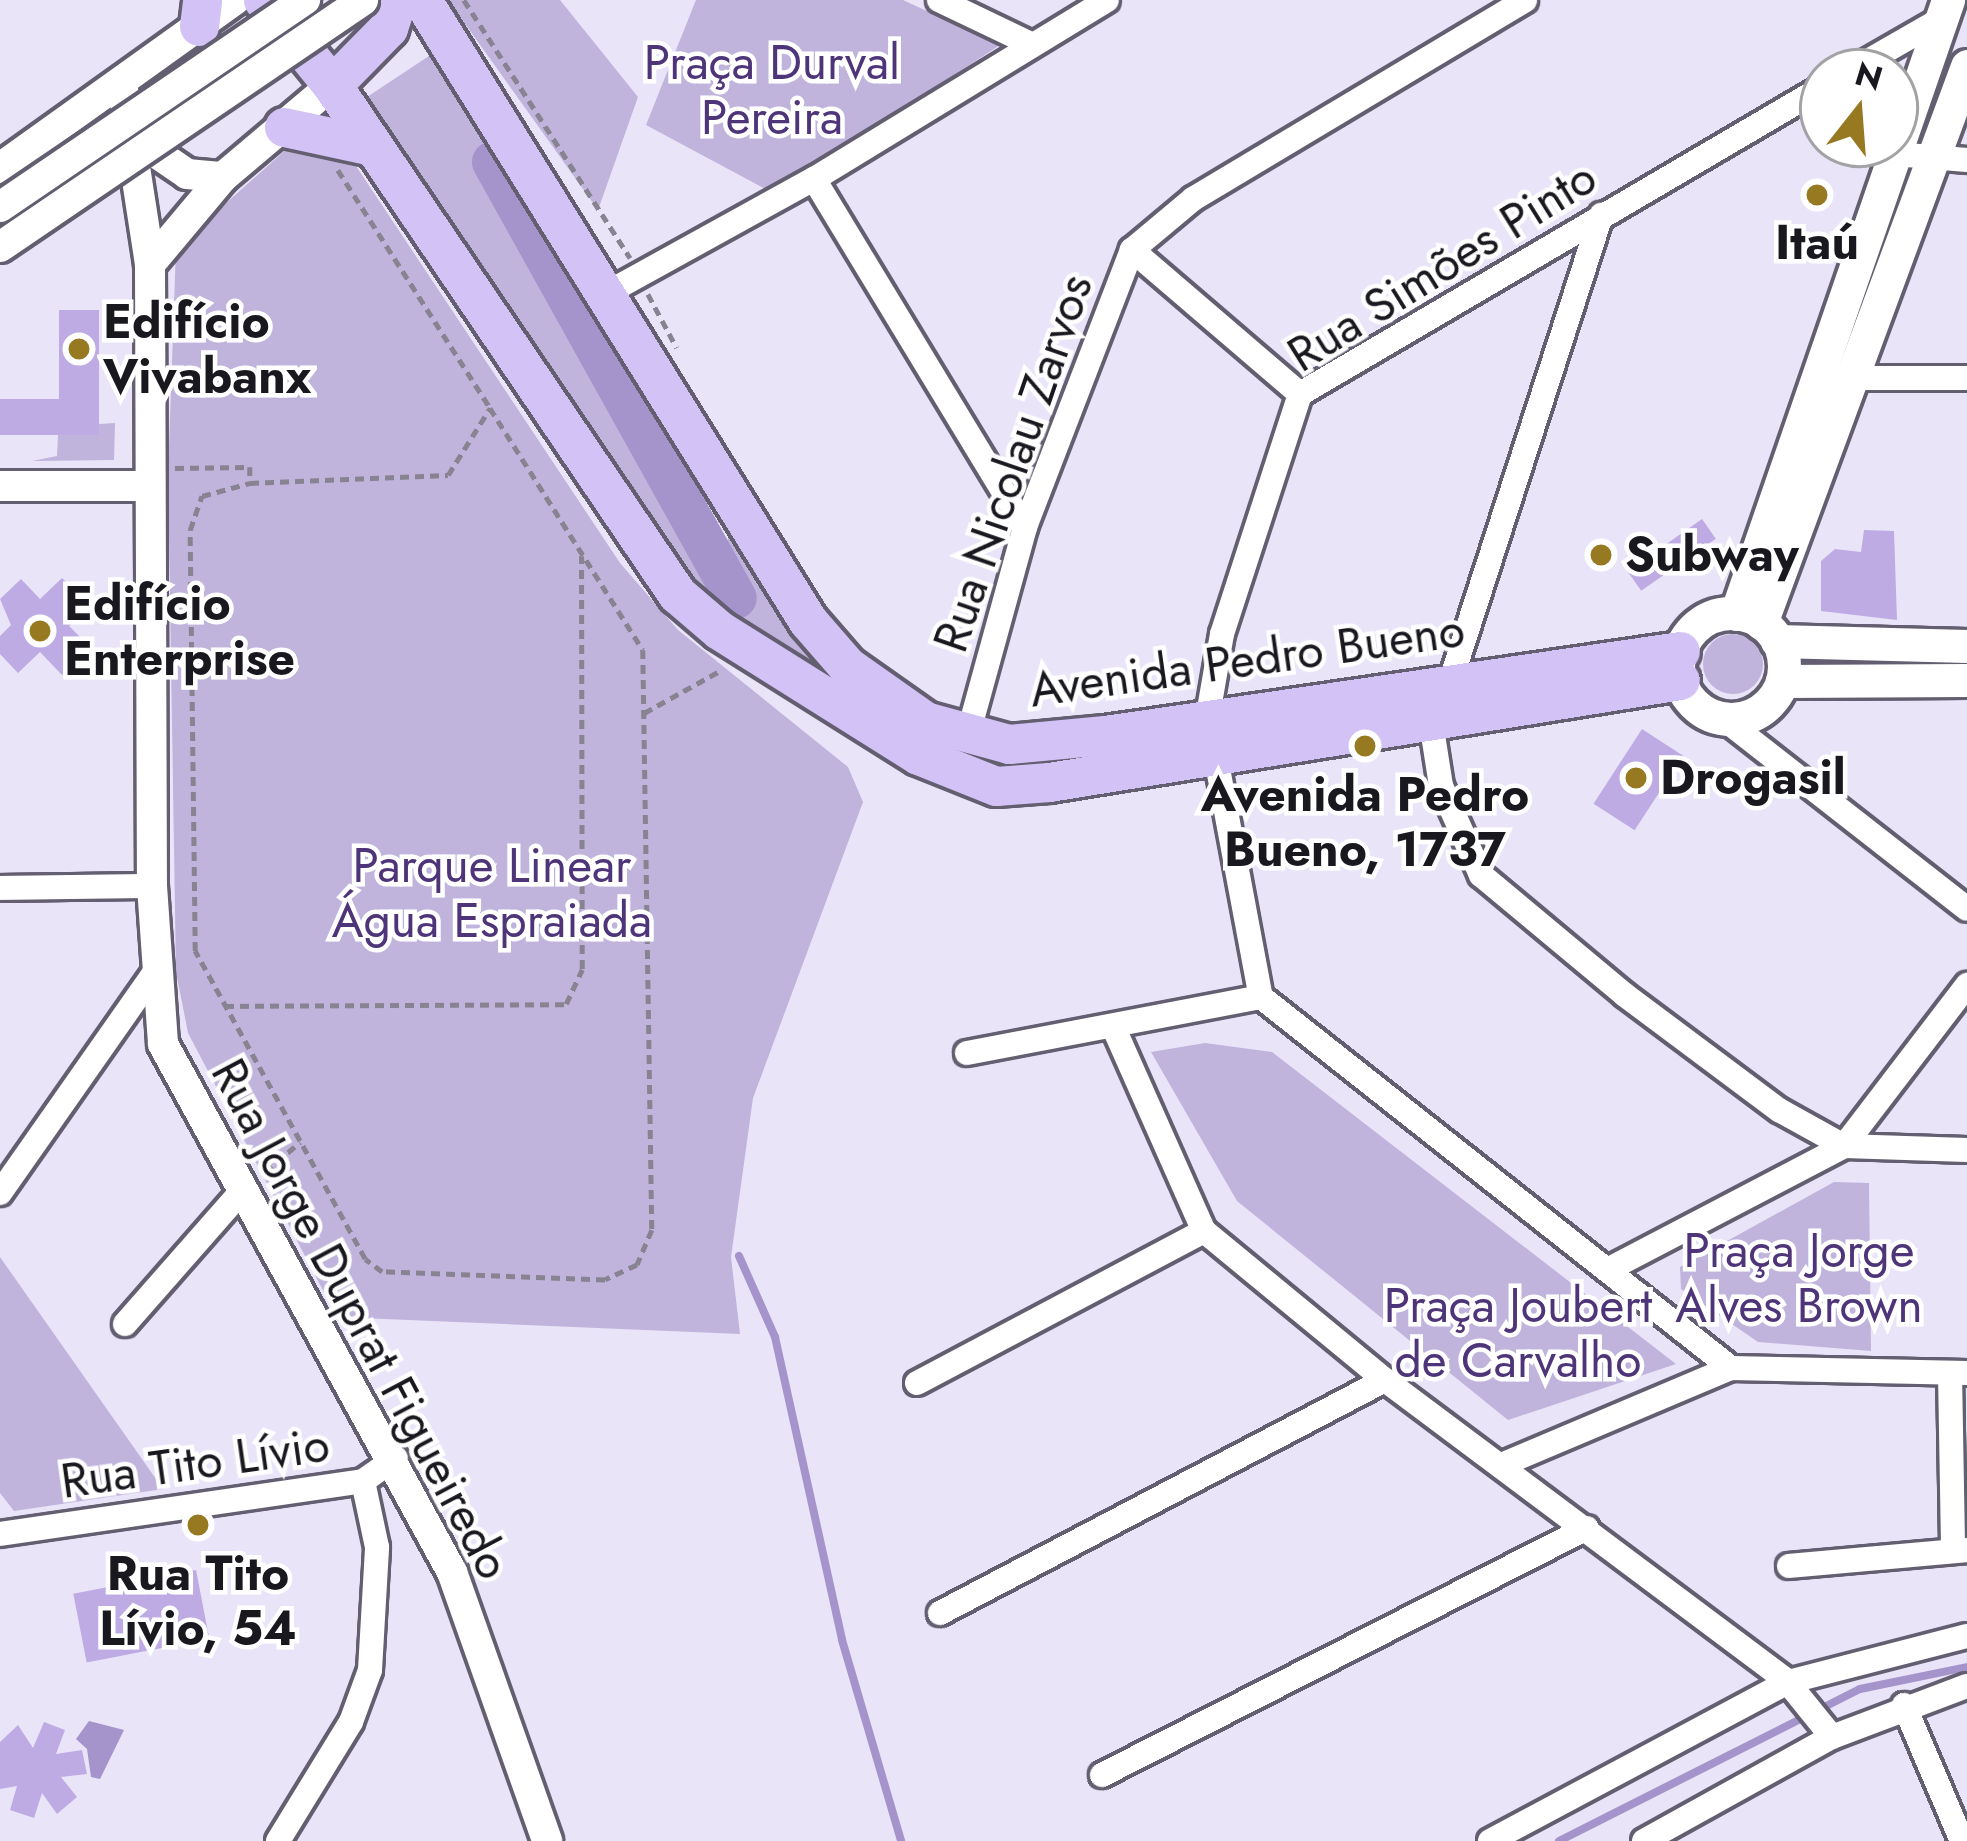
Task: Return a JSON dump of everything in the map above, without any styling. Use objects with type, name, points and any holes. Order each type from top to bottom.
[{"type":"main road","name":"Avenida Pedro Bueno","points":[[263,0],[332,86],[677,594],[858,721],[996,786],[1431,722],[1680,666]]},
{"type":"main road","points":[[332,86],[388,28],[398,0]]},
{"type":"main road","name":"Avenida Pedro Bueno","points":[[422,0],[609,292],[771,567],[848,666],[889,700],[967,737],[1009,744],[1450,682],[1680,666]]},
{"type":"main road","points":[[1919,85],[1945,10]]},
{"type":"main road","points":[[1758,626],[1852,377],[1951,159],[1967,66]]},
{"type":"main road","points":[[284,128],[373,146]]},
{"type":"main road","points":[[1782,681],[1758,626],[1891,168]]},
{"type":"main road","points":[[1967,646],[1706,620],[1680,666],[1696,706],[1737,717],[1782,681],[1967,680]]},
{"type":"street","points":[[0,168],[122,83],[201,13],[235,0]]},
{"type":"street","points":[[0,207],[305,0]]},
{"type":"street","points":[[0,247],[363,0]]},
{"type":"street","points":[[939,0],[1031,44]]},
{"type":"street","points":[[609,292],[814,179],[1107,0]]},
{"type":"street","name":"Rua Nicolau Zarvos","points":[[967,737],[1024,527],[1132,250],[1193,199],[1525,0]]},
{"type":"street","points":[[1887,48],[1945,10]]},
{"type":"street","name":"Rua Jorge Duprat Figueiredo","points":[[122,83],[150,264],[156,477],[152,886],[154,973],[164,1044],[395,1458],[494,1676],[547,1841]]},
{"type":"street","points":[[150,264],[223,178],[332,86]]},
{"type":"street","name":"Rua Simões Pinto","points":[[1261,997],[1208,715],[1222,634],[1300,394],[1799,101]]},
{"type":"street","points":[[133,137],[187,175],[223,178]]},
{"type":"street","points":[[1919,156],[1951,159]]},
{"type":"street","points":[[814,179],[1024,527]]},
{"type":"street","points":[[1450,682],[1601,215]]},
{"type":"street","points":[[1132,250],[1300,394]]},
{"type":"street","points":[[1852,377],[1967,378]]},
{"type":"street","points":[[0,486],[156,477]]},
{"type":"street","points":[[1737,717],[1760,753],[1967,909]]},
{"type":"street","points":[[1431,722],[1452,820],[1481,875],[1779,1110],[1844,1146],[1967,1150]]},
{"type":"street","points":[[0,888],[152,886]]},
{"type":"street","points":[[0,1193],[154,973]]},
{"type":"street","points":[[1611,1268],[1844,1146],[1967,985]]},
{"type":"street","points":[[967,1053],[1261,997],[1611,1268],[1731,1368]]},
{"type":"street","points":[[1113,1026],[1204,1231],[1385,1380],[1506,1463],[1798,1692],[1829,1731]]},
{"type":"street","points":[[125,1324],[242,1191]]},
{"type":"street","points":[[917,1383],[1204,1231]]},
{"type":"street","points":[[1506,1463],[1731,1368],[1959,1373],[1960,1550],[1789,1566]]},
{"type":"street","points":[[940,1613],[1385,1380]]},
{"type":"street","name":"Rua Tito Lívio","points":[[0,1534],[363,1481],[395,1458]]},
{"type":"street","points":[[278,1841],[351,1722],[370,1670],[377,1547],[363,1481]]},
{"type":"street","points":[[1102,1775],[1587,1528]]},
{"type":"street","points":[[1490,1841],[1798,1692],[1967,1636]]},
{"type":"street","points":[[1644,1841],[1688,1830],[1829,1731],[1967,1686]]},
{"type":"street","points":[[1904,1705],[1961,1841]]},
{"type":"path","points":[[464,0],[627,252]]},
{"type":"path","points":[[326,151],[490,408],[581,555],[644,650],[652,1230],[637,1265],[604,1280],[382,1273],[365,1259],[195,951],[190,530],[202,496],[250,483],[448,475],[490,408]]},
{"type":"path","points":[[653,303],[687,365]]},
{"type":"path","points":[[156,477],[250,467],[250,483]]},
{"type":"path","points":[[225,1006],[566,1004],[582,969],[581,555]]},
{"type":"path","points":[[644,713],[731,664]]},
{"type":"path","points":[[242,1191],[301,1142]]},
{"type":"green space","points":[[448,0],[560,0],[638,97],[598,210]]},
{"type":"green space","name":"Praça Durval Pereira","points":[[696,0],[903,0],[1000,45],[773,193],[646,125]]},
{"type":"green space","points":[[432,54],[508,152],[482,171],[594,357],[722,604],[750,592],[724,546],[729,537],[836,696],[709,599],[678,566],[361,101]]},
{"type":"green space","name":"Parque Linear Água Espraiada","points":[[291,145],[348,154],[620,563],[678,630],[848,767],[863,802],[753,1098],[731,1257],[740,1334],[337,1317],[188,1033],[176,972],[168,475],[176,248]]},
{"type":"green space","points":[[115,423],[114,460],[32,461],[57,456],[58,435],[98,435],[99,424]]},
{"type":"green space","points":[[1733,634],[1755,642],[1763,664],[1755,686],[1733,694],[1711,686],[1703,664],[1711,642]]},
{"type":"green space","name":"Praça Joubert de Carvalho","points":[[1205,1043],[1272,1052],[1676,1364],[1508,1420],[1237,1201],[1151,1052]]},
{"type":"green space","name":"Praça Jorge Alves Brown","points":[[1834,1182],[1869,1183],[1871,1351],[1758,1342],[1681,1289],[1680,1267]]},
{"type":"green space","points":[[0,1257],[163,1489],[14,1511],[0,1493]]},
{"type":"shaded area","points":[[89,1721],[124,1730],[100,1779],[91,1777],[87,1749],[76,1739]]},
{"type":"building","name":"Edifício Vivabanx","points":[[59,310],[99,310],[99,435],[0,435],[0,399],[59,399]]},
{"type":"building","points":[[1702,519],[1716,539],[1641,591],[1627,571]]},
{"type":"building","points":[[1864,530],[1894,531],[1897,620],[1821,611],[1821,561],[1835,549],[1861,552]]},
{"type":"building","name":"Edifício Enterprise","points":[[62,578],[90,606],[69,626],[91,648],[62,675],[40,652],[18,673],[0,654],[0,636],[11,625],[0,599],[21,579],[40,599]]},
{"type":"building","name":"Drogasil","points":[[1642,729],[1683,756],[1635,830],[1594,804]]},
{"type":"building","points":[[196,1570],[209,1639],[87,1663],[73,1594]]},
{"type":"building","points":[[44,1722],[65,1730],[56,1754],[82,1750],[87,1774],[61,1777],[77,1797],[57,1814],[42,1793],[34,1818],[10,1810],[17,1786],[0,1789],[0,1742],[18,1725],[33,1748]]},
{"type":"waterway","points":[[493,162],[736,598]]},
{"type":"waterway","points":[[739,1256],[775,1337],[842,1640],[901,1841]]},
{"type":"waterway","points":[[1559,1841],[1860,1689],[1967,1667]]},
{"type":"place","name":"Itaú","points":[[1817,195]]},
{"type":"place","name":"Edifício Vivabanx","points":[[79,349]]},
{"type":"place","name":"Subway","points":[[1601,555]]},
{"type":"place","name":"Edifício Enterprise","points":[[40,631]]},
{"type":"place","name":"Avenida Pedro Bueno, 1737","points":[[1365,746]]},
{"type":"place","name":"Drogasil","points":[[1636,778]]},
{"type":"place","name":"Rua Tito Lívio, 54","points":[[198,1525]]}]
